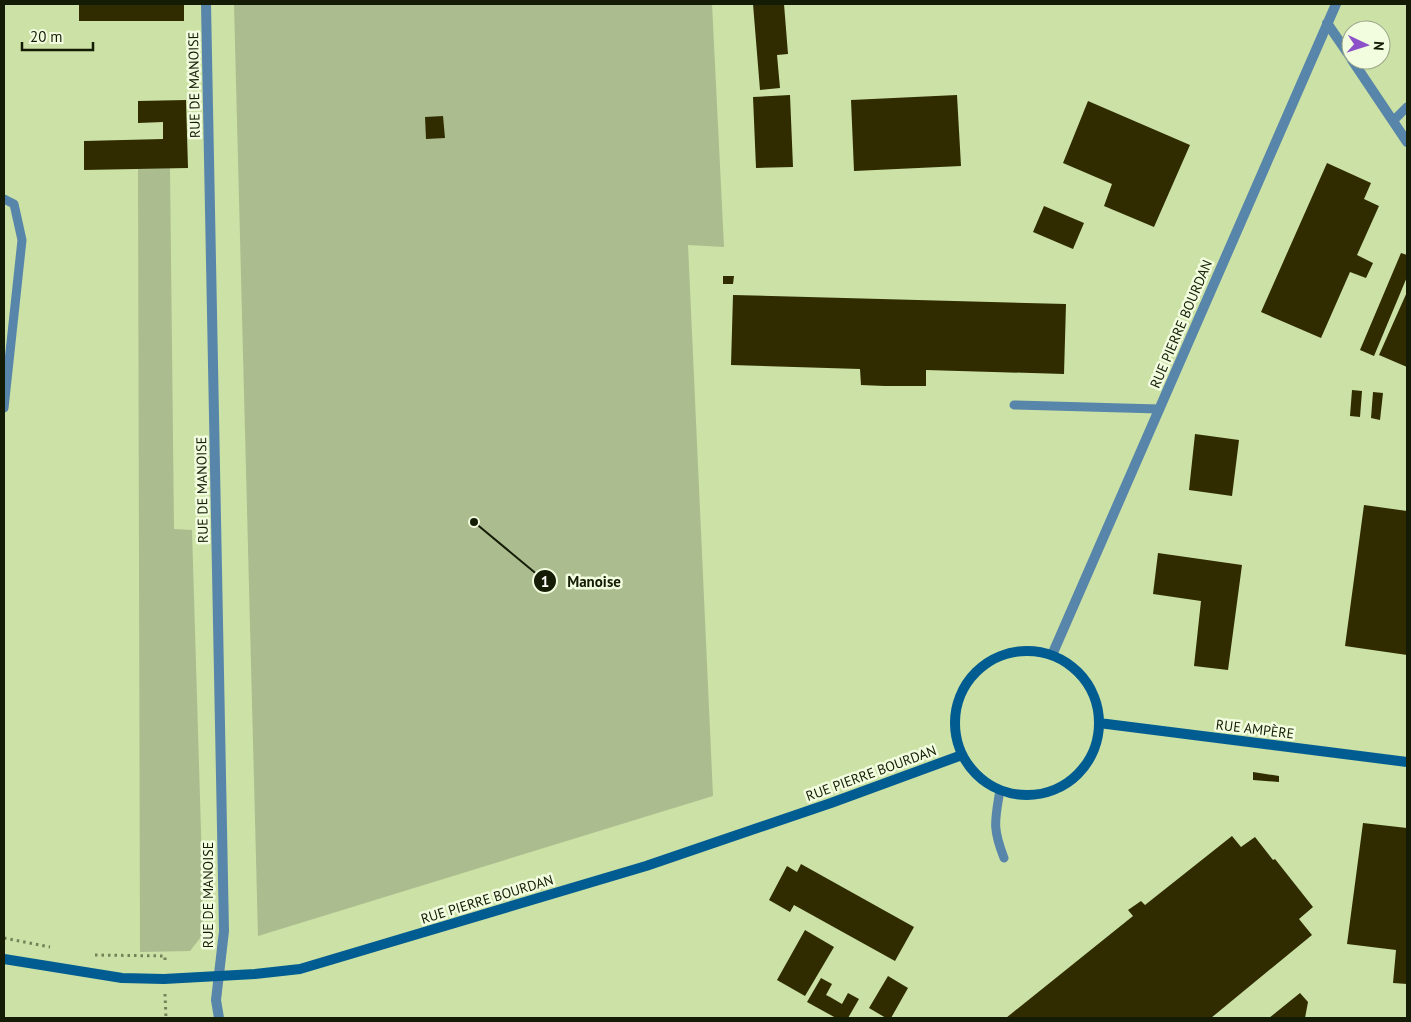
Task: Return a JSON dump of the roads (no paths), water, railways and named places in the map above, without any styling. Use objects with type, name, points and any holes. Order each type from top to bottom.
[{"type":"street","name":"RUE DE MANOISE","points":[[206,4],[224,921],[216,1000],[219,1018]]},
{"type":"street","name":"RUE PIERRE BOURDAN","points":[[1052,655],[1336,4]]},
{"type":"street","points":[[1327,23],[1341,43]]},
{"type":"street","points":[[1359,70],[1407,142]]},
{"type":"street","points":[[1031,651],[1052,655],[1067,662],[1089,686],[1096,701],[1099,723],[1098,736],[1092,753],[1083,768],[1070,781],[1054,790],[1036,794],[1018,794],[1000,790],[978,776],[962,755],[956,734],[956,713],[962,692],[974,674],[990,661],[1010,652],[1031,651]]},
{"type":"street","name":"RUE AMPÈRE","points":[[1099,723],[1407,762]]},
{"type":"street","name":"RUE PIERRE BOURDAN","points":[[4,959],[122,978],[164,980],[300,969],[646,866],[831,803],[962,755]]},
{"type":"lane","points":[[1393,121],[1407,107]]},
{"type":"lane","points":[[4,198],[14,204],[22,240],[4,408]]},
{"type":"lane","points":[[1014,405],[1160,409]]},
{"type":"lane","points":[[1000,790],[994,824],[1004,858]]},
{"type":"place","name":"Manoise","points":[[474,522]]}]
